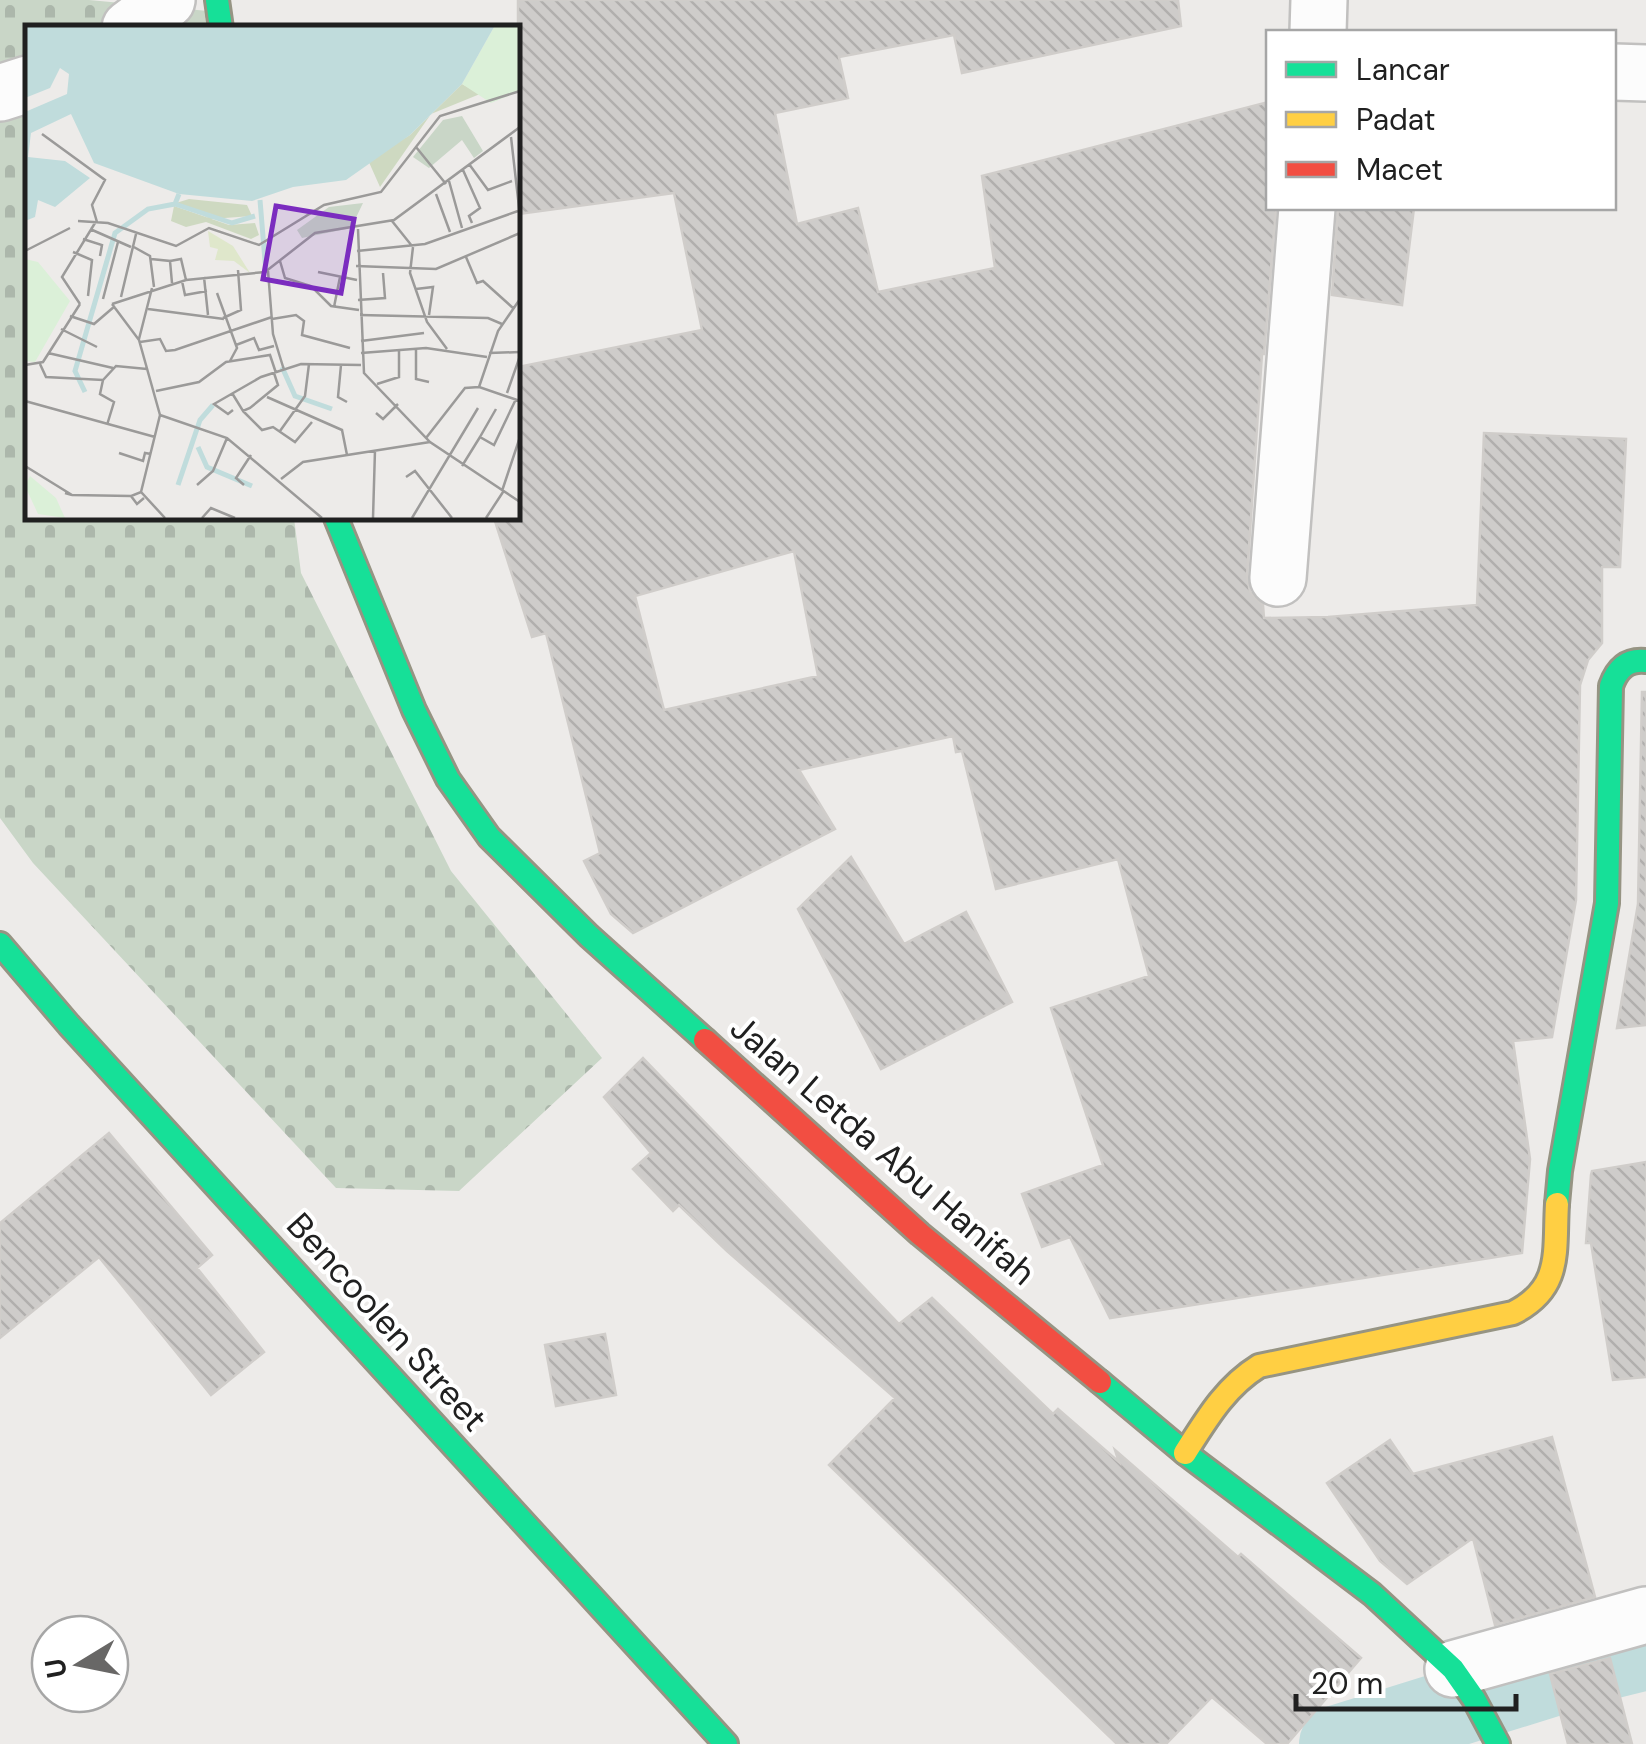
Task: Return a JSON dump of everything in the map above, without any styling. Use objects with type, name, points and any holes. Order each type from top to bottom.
[{"type":"street","points":[[134,25],[168,0]]},
{"type":"street","points":[[216,0],[220,25]]},
{"type":"street","points":[[1318,30],[1319,0]]},
{"type":"street","points":[[1616,72],[1646,73]]},
{"type":"street","points":[[0,93],[25,85]]},
{"type":"street","points":[[1278,578],[1307,210]]},
{"type":"street","name":"Jalan Letda Abu Hanifah","points":[[337,520],[414,710],[448,779],[489,837],[588,936],[920,1234],[1185,1453],[1372,1594],[1458,1676],[1495,1737]]},
{"type":"street","points":[[1185,1453],[1227,1391],[1241,1375],[1259,1366],[1513,1314],[1530,1306],[1546,1286],[1552,1274],[1560,1170],[1606,903],[1612,686],[1620,668],[1638,659],[1646,661]]},
{"type":"street","name":"Bencoolen Street","points":[[0,944],[68,1025],[726,1744]]},
{"type":"street","points":[[1458,1676],[1646,1615]]},
{"type":"green space","points":[[0,0],[89,0],[208,11],[211,25],[25,25],[25,520],[294,520],[301,573],[451,871],[602,1058],[459,1191],[336,1188],[33,863],[0,818]]},
{"type":"building","points":[[518,0],[1178,0],[1181,26],[962,73],[954,35],[839,57],[848,98],[775,113],[797,224],[858,208],[878,292],[995,268],[982,176],[1266,103],[1266,210],[1276,210],[1247,576],[1250,592],[1263,605],[1264,618],[1477,605],[1484,433],[1626,439],[1620,567],[1602,567],[1602,643],[1588,660],[1580,685],[1576,900],[1552,1037],[1513,1041],[1530,1159],[1522,1253],[1110,1318],[1070,1237],[1042,1247],[1022,1194],[1103,1165],[1051,1008],[1149,976],[1118,859],[996,889],[962,751],[956,752],[953,736],[799,770],[835,829],[633,933],[611,914],[584,861],[600,853],[546,633],[532,637],[495,520],[520,520],[520,367],[702,330],[674,193],[520,214]],"holes":[[[794,551],[818,676],[664,710],[635,596]]]},
{"type":"building","points":[[1338,210],[1414,210],[1402,305],[1332,295]]},
{"type":"building","points":[[1642,692],[1646,692],[1646,1025],[1617,1028],[1638,904]]},
{"type":"building","points":[[851,857],[904,944],[966,912],[1012,1002],[881,1069],[798,909]]},
{"type":"building","points":[[643,1058],[899,1324],[932,1298],[1053,1414],[1058,1409],[1119,1462],[1115,1450],[1361,1658],[1287,1744],[1267,1744],[1212,1697],[1166,1744],[1117,1744],[829,1465],[895,1398],[679,1205],[673,1211],[633,1169],[651,1153],[604,1097]]},
{"type":"building","points":[[109,1133],[212,1255],[197,1268],[264,1352],[211,1395],[99,1257],[0,1338],[0,1223]]},
{"type":"building","points":[[1646,1162],[1646,1377],[1613,1380],[1591,1243],[1586,1243],[1591,1175],[1592,1171]]},
{"type":"building","points":[[605,1334],[616,1395],[556,1406],[545,1345]]},
{"type":"building","points":[[1552,1437],[1595,1597],[1495,1625],[1473,1538],[1407,1584],[1380,1561],[1327,1483],[1390,1440],[1413,1474]]},
{"type":"building","points":[[1610,1658],[1632,1744],[1568,1744],[1550,1674]]},
{"type":"waterway","points":[[1338,1744],[1646,1651]]},
{"type":"traffic: fast","points":[[217,0],[221,25]]},
{"type":"traffic: fast","points":[[337,520],[414,710],[448,779],[489,837],[589,936],[705,1040]]},
{"type":"traffic: fast","points":[[1557,1204],[1607,903],[1611,686],[1624,666],[1646,661]]},
{"type":"traffic: fast","points":[[0,944],[69,1025],[726,1744]]},
{"type":"traffic: fast","points":[[1100,1382],[1185,1453],[1372,1594],[1453,1669],[1498,1744]]},
{"type":"traffic: slow","points":[[1185,1453],[1226,1394],[1259,1366],[1513,1313],[1529,1303],[1541,1292],[1553,1267],[1557,1204]]},
{"type":"traffic: jam","points":[[705,1040],[920,1234],[1100,1382]]}]
